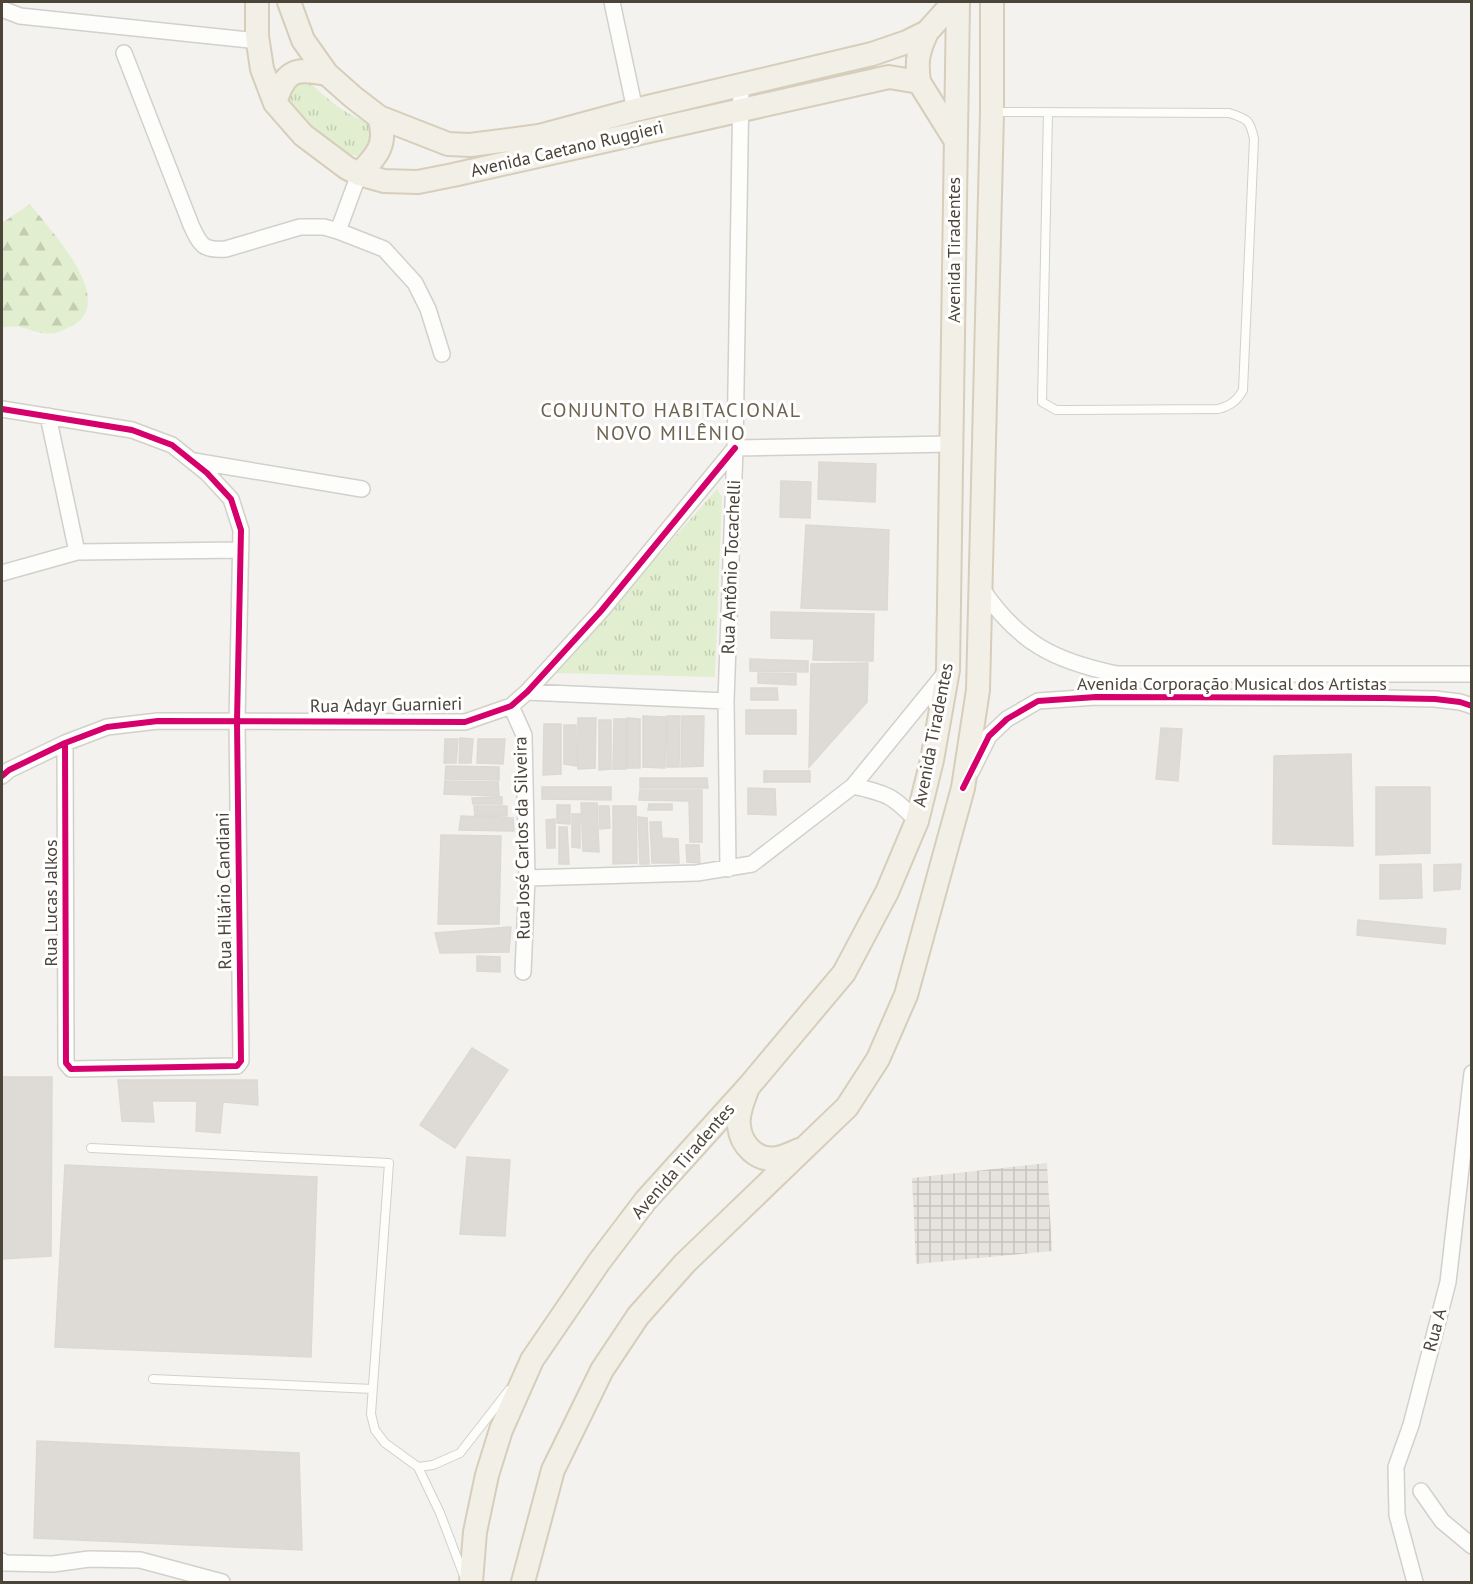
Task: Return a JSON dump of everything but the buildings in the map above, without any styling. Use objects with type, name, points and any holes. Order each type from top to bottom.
[{"type":"main road","name":"Avenida Caetano Ruggieri","points":[[257,2],[258,40],[262,69],[275,104],[303,135],[359,174],[384,181],[418,182],[889,77],[919,82]]},
{"type":"main road","name":"Avenida Caetano Ruggieri","points":[[289,2],[303,40],[327,74],[366,109],[379,117],[448,144],[470,146],[539,136],[635,110],[872,54],[907,42],[927,32],[956,2]]},
{"type":"main road","name":"Avenida Tiradentes","points":[[469,1582],[475,1532],[487,1476],[501,1430],[532,1360],[599,1262],[646,1200],[748,1086],[844,973],[887,892],[917,821],[932,760],[948,670],[956,2]]},
{"type":"main road","name":"Avenida Tiradentes","points":[[523,1582],[554,1470],[602,1370],[638,1316],[685,1263],[847,1107],[878,1059],[906,995],[963,788],[978,690],[992,112],[992,2]]},
{"type":"main road","points":[[927,32],[918,51],[919,82],[954,138]]},
{"type":"main road","points":[[275,104],[280,86],[288,76],[297,71],[310,70],[327,74]]},
{"type":"main road","points":[[359,174],[379,152],[383,130],[379,117]]},
{"type":"main road","points":[[748,1086],[740,1112],[739,1127],[749,1150],[760,1158],[776,1159],[802,1149]]},
{"type":"street","points":[[612,2],[635,110]]},
{"type":"street","points":[[2,9],[20,16],[258,40]]},
{"type":"street","points":[[124,53],[191,225],[205,248],[226,249],[300,226],[324,227],[384,249],[415,283],[428,309],[442,354]]},
{"type":"street","name":"Rua Antônio Tocachelli","points":[[728,869],[726,701],[735,448],[741,85]]},
{"type":"street","points":[[338,231],[359,174]]},
{"type":"street","name":"Rua Hilário Candiani","points":[[2,409],[132,429],[172,445],[207,473],[231,499],[241,530],[237,721],[241,1061],[237,1066],[71,1069],[66,1063]]},
{"type":"street","points":[[48,416],[77,552]]},
{"type":"street","points":[[735,448],[951,444]]},
{"type":"street","name":"Rua Adayr Guarnieri","points":[[2,776],[9,770],[65,743],[107,727],[158,721],[465,722],[511,706],[527,692],[601,610],[735,448]]},
{"type":"street","points":[[192,461],[362,489]]},
{"type":"street","points":[[2,573],[77,552],[241,550]]},
{"type":"street","name":"Avenida Corporação Musical dos Artistas","points":[[982,589],[997,610],[1029,641],[1071,662],[1117,674],[1472,674]]},
{"type":"street","points":[[527,878],[697,873],[752,864],[853,786],[948,670]]},
{"type":"street","points":[[1102,671],[1102,697]]},
{"type":"street","points":[[527,692],[726,701]]},
{"type":"street","name":"Avenida Corporação Musical dos Artistas","points":[[963,788],[989,736],[1007,718],[1038,701],[1102,697],[1425,699],[1460,702],[1472,706]]},
{"type":"street","name":"Rua José Carlos da Silveira","points":[[511,706],[525,735],[527,878],[523,972]]},
{"type":"street","name":"Rua Lucas Jalkos","points":[[65,743],[66,1063]]},
{"type":"street","points":[[853,786],[890,796],[897,800],[917,821]]},
{"type":"street","name":"Rua A","points":[[1415,1582],[1397,1515],[1396,1467],[1411,1425],[1448,1282],[1472,1073]]},
{"type":"street","points":[[1421,1491],[1442,1521],[1472,1546]]},
{"type":"street","points":[[2,1561],[5,1563],[53,1564],[89,1559],[140,1560],[222,1582]]},
{"type":"lane","points":[[992,112],[1048,112],[1229,113],[1243,117],[1251,123],[1254,139],[1243,390],[1233,403],[1218,409],[1056,410],[1042,402],[1048,112]]},
{"type":"lane","points":[[91,1148],[389,1163],[371,1414],[375,1430],[384,1443],[418,1467],[469,1582]]},
{"type":"lane","points":[[418,1467],[433,1465],[459,1453],[532,1360]]},
{"type":"lane","points":[[153,1379],[372,1389]]},
{"type":"shaded area","points":[[1047,1163],[1052,1251],[916,1264],[912,1178]]},
{"type":"green space","points":[[308,81],[344,111],[370,123],[376,134],[364,155],[352,155],[330,141],[292,107],[288,96],[293,87]]},
{"type":"green space","points":[[30,204],[76,265],[88,300],[84,315],[72,326],[55,333],[2,327],[2,223]]},
{"type":"green space","points":[[717,489],[722,497],[715,677],[555,673]]},
{"type":"cycle path","points":[[2,409],[132,430],[172,445],[207,473],[231,499],[241,530],[237,721],[241,1061],[237,1066],[71,1069],[66,1063],[65,743]]},
{"type":"cycle path","points":[[2,776],[9,770],[65,743],[107,727],[158,721],[465,722],[511,706],[527,692],[601,611],[735,448]]},
{"type":"cycle path","points":[[963,788],[989,736],[1007,719],[1038,701],[1096,697],[1384,698],[1435,699],[1472,706]]},
{"type":"district","name":"CONJUNTO HABITACIONAL NOVO MILÊNIO","points":[[671,422]]}]
